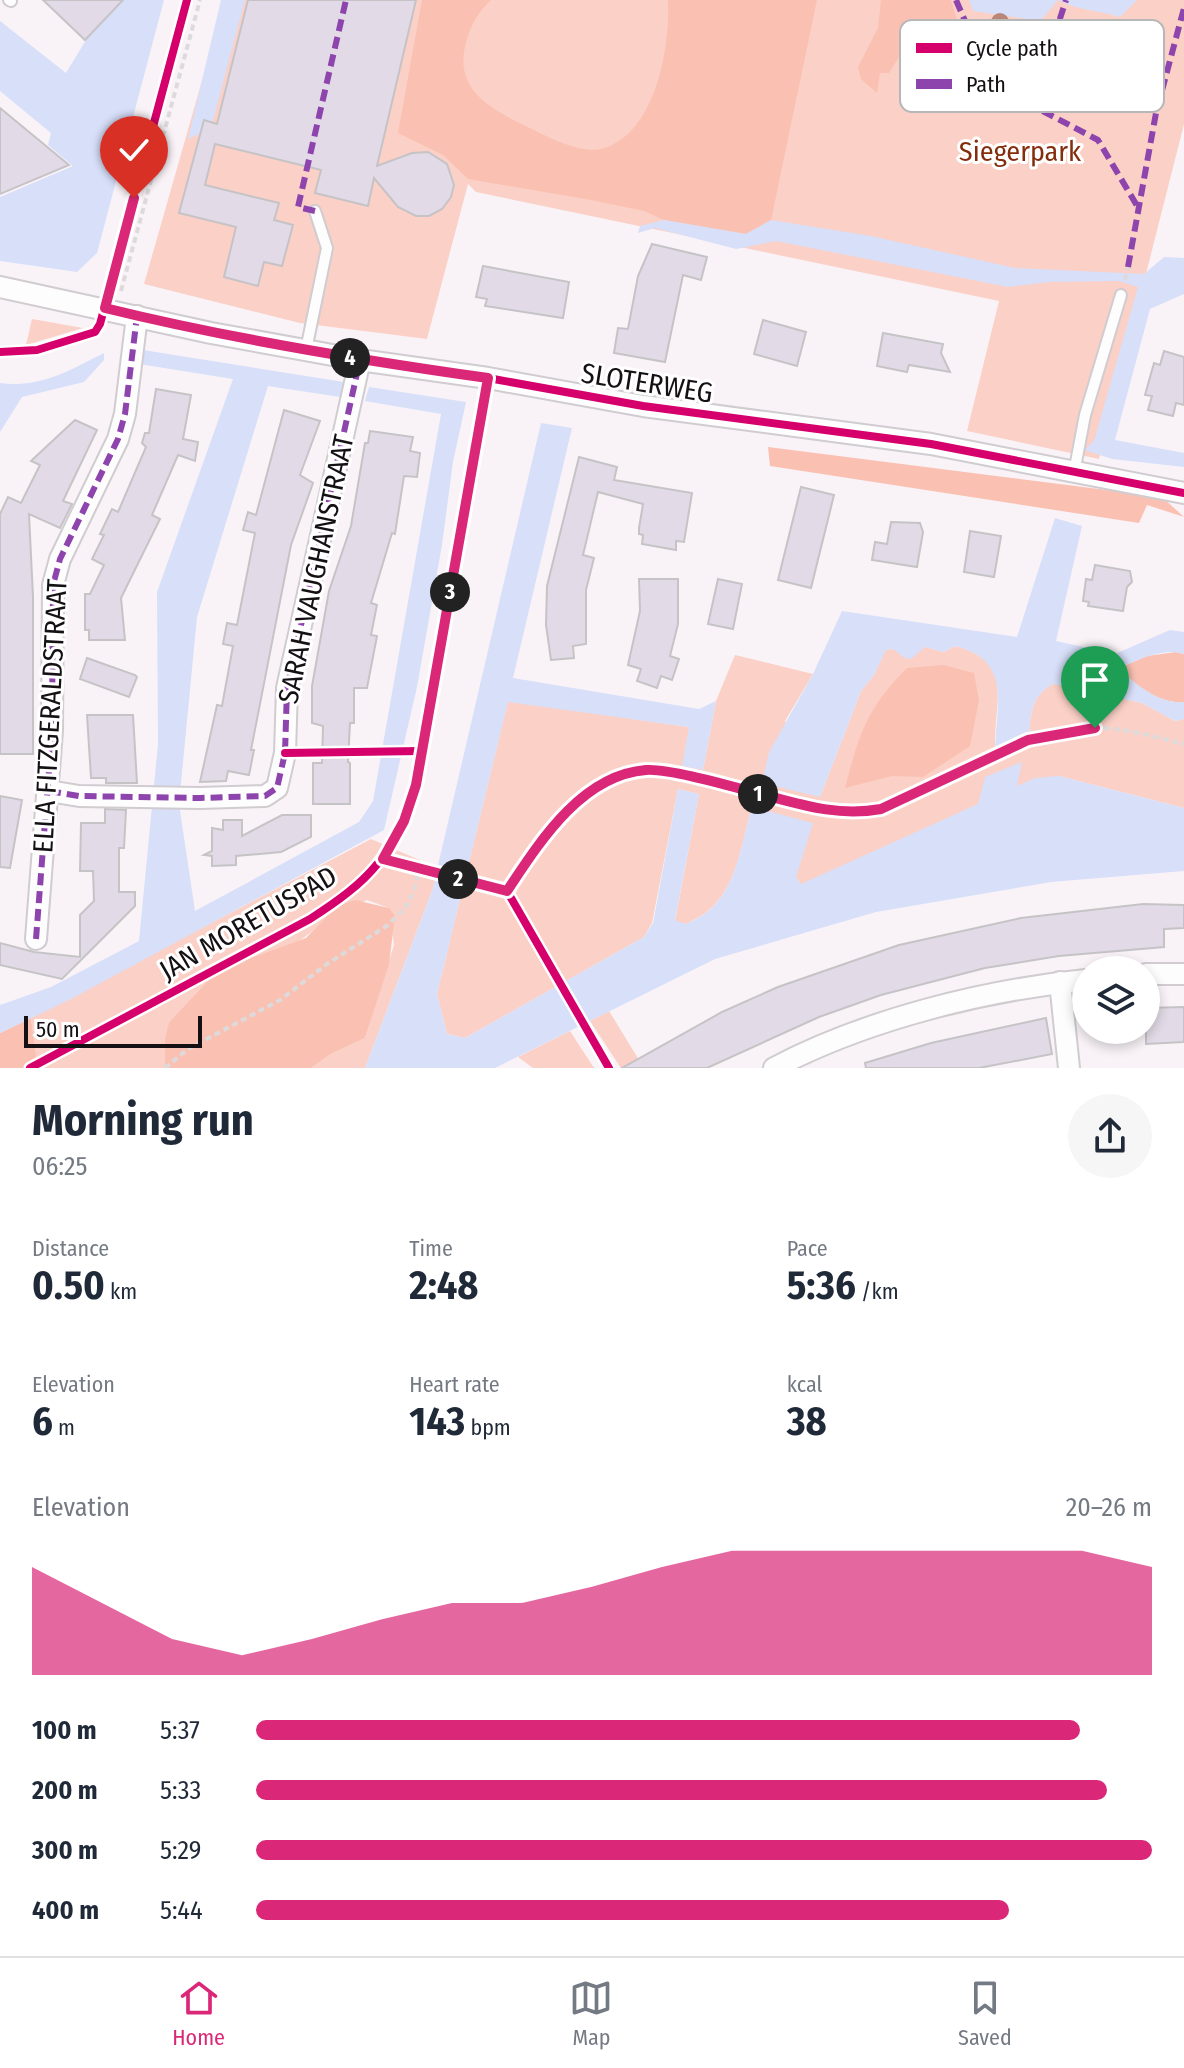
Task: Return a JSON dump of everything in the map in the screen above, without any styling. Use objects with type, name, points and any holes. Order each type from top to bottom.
[{"type":"street","name":"SLOTERWEG","points":[[0,287],[360,360],[488,378],[643,406],[931,444],[1184,493]]},
{"type":"street","name":"ELLA FITZGERALDSTRAAT","points":[[36,939],[49,791],[53,585],[60,559],[118,439],[125,414],[137,316]]},
{"type":"street","name":"SARAH VAUGHANSTRAAT","points":[[49,791],[79,796],[200,798],[265,796],[277,788],[285,753],[287,688],[360,360]]},
{"type":"street","points":[[1160,974],[1184,974]]},
{"type":"street","points":[[774,1068],[803,1061],[873,1028],[969,999],[1072,981]]},
{"type":"street","points":[[1060,982],[1069,1068]]},
{"type":"lane","points":[[306,350],[327,248],[315,211]]},
{"type":"lane","points":[[1074,473],[1085,415],[1121,295]]},
{"type":"path","points":[[115,311],[200,0]]},
{"type":"path","points":[[507,891],[560,817],[582,797],[619,778],[646,770],[749,791],[823,811],[881,809],[1028,740],[1060,732],[1095,728],[1184,744]]},
{"type":"path","points":[[407,866],[431,872]]},
{"type":"path","points":[[165,1068],[188,1049],[280,1000],[327,964],[388,925],[406,907],[419,869]]},
{"type":"path","points":[[492,888],[507,891]]},
{"type":"path","points":[[507,891],[514,904]]},
{"type":"green space","name":"Siegerpark","points":[[225,0],[427,0],[400,127],[437,152],[441,0],[1184,0],[1184,124],[1099,459],[967,431],[999,301],[476,192],[468,184],[427,339],[300,323],[144,284]]},
{"type":"green space","points":[[32,319],[83,328],[26,345]]},
{"type":"green space","points":[[955,646],[974,653],[994,672],[998,698],[995,747],[1029,734],[1034,705],[1041,693],[1053,683],[1142,703],[1175,721],[1184,719],[1184,808],[1059,776],[1016,787],[1021,763],[979,804],[801,885],[752,807],[738,860],[725,891],[702,915],[685,924],[675,921],[699,794],[678,789],[652,923],[644,937],[465,1038],[447,1034],[437,994],[508,701],[689,727],[703,770],[716,701],[735,655],[813,674],[785,721],[820,797],[861,691],[874,675],[885,650],[894,649],[905,658],[925,647],[944,652]]},
{"type":"green space","points":[[371,839],[438,868],[365,1068],[311,1068],[331,1054],[365,1038],[394,945],[389,908],[367,900],[319,926],[298,942],[218,970],[169,1022],[165,1068],[38,1068],[31,1018]]},
{"type":"green space","points":[[609,1011],[644,1068],[621,1068],[590,1021]]},
{"type":"green space","points":[[570,1031],[594,1068],[533,1068],[518,1057]]},
{"type":"shaded area","points":[[422,0],[491,0],[474,21],[465,47],[463,64],[473,90],[495,109],[543,135],[570,146],[597,150],[623,138],[637,124],[648,105],[663,62],[668,0],[817,0],[771,220],[746,234],[664,220],[644,211],[591,200],[468,179],[443,155],[398,133]]},
{"type":"shaded area","points":[[881,0],[951,0],[957,20],[900,20],[900,55],[889,73],[880,73],[877,93],[861,79],[858,67],[878,28]]},
{"type":"shaded area","points":[[768,447],[1162,497],[1184,517],[1147,505],[1139,523],[770,466]]},
{"type":"shaded area","points":[[1176,652],[1184,654],[1184,702],[1156,697],[1117,669],[1147,656]]},
{"type":"shaded area","points":[[943,665],[974,673],[979,700],[970,746],[923,777],[892,776],[845,788],[866,723],[893,682],[907,668]]},
{"type":"shaded area","points":[[355,900],[389,908],[395,916],[389,964],[365,1038],[331,1054],[311,1068],[165,1068],[165,1040],[169,1022],[218,970],[306,938],[337,906]]},
{"type":"shaded area","points":[[31,1018],[38,1068],[0,1068],[0,1033]]},
{"type":"water","points":[[124,0],[164,0],[97,253],[77,272],[0,261],[0,197],[73,166],[48,145],[51,133],[0,91],[0,21],[66,73],[86,40]]},
{"type":"water","points":[[221,0],[245,0],[214,117],[208,130],[188,139]]},
{"type":"water","points":[[969,0],[1058,0],[1041,20],[973,11]]},
{"type":"water","points":[[1058,0],[1137,0],[1120,17]]},
{"type":"water","points":[[664,220],[746,234],[771,220],[871,236],[1015,268],[1144,274],[1164,257],[1184,258],[1184,294],[1150,309],[1115,440],[1184,453],[1184,467],[1112,459],[1084,450],[1094,441],[1138,287],[1119,281],[1049,282],[1008,287],[776,241],[736,249],[655,228],[638,233],[640,226]]},
{"type":"water","points":[[143,350],[344,382],[340,397],[268,386],[197,617],[179,804],[195,911],[359,822],[373,801],[441,414],[365,401],[369,387],[466,402],[453,462],[417,687],[384,830],[71,999],[0,1033],[0,1005],[51,987],[139,941],[158,744],[157,592],[233,379],[139,364]]},
{"type":"water","points":[[104,353],[104,360],[84,382],[22,397],[0,432],[0,383],[41,380],[66,372]]},
{"type":"water","points":[[541,423],[572,428],[513,678],[699,709],[716,701],[703,770],[682,766],[689,727],[508,702],[437,994],[447,1034],[465,1038],[644,937],[653,923],[678,789],[699,794],[675,920],[685,924],[702,916],[725,891],[738,860],[752,807],[813,823],[796,877],[801,884],[978,804],[985,777],[1022,762],[1017,786],[1035,778],[1059,776],[1184,808],[1184,871],[1051,882],[876,912],[715,959],[495,1068],[365,1068],[432,891]]},
{"type":"water","points":[[1055,518],[1082,526],[1056,641],[1115,654],[1170,630],[1184,632],[1184,654],[1159,653],[1118,669],[1157,697],[1184,702],[1184,719],[1175,721],[1142,703],[1053,684],[1034,705],[1029,734],[995,748],[997,685],[985,661],[955,646],[944,652],[925,647],[911,659],[893,649],[886,650],[874,675],[861,691],[820,797],[762,783],[769,752],[813,674],[842,611],[1017,637]]},
{"type":"building","points":[[43,0],[123,0],[85,40]]},
{"type":"building","points":[[248,0],[416,0],[377,166],[412,153],[428,152],[447,164],[454,185],[451,197],[442,209],[429,216],[416,216],[398,207],[374,178],[368,206],[315,193],[321,170],[215,144],[205,185],[279,203],[274,220],[293,225],[282,266],[264,262],[258,286],[224,277],[236,227],[179,213],[204,120],[217,124]]},
{"type":"building","points":[[0,108],[69,165],[0,194]]},
{"type":"building","points":[[652,244],[707,257],[701,280],[683,275],[665,362],[614,353],[618,328],[628,329],[638,276]]},
{"type":"building","points":[[483,266],[569,282],[563,318],[485,306],[487,299],[476,297]]},
{"type":"building","points":[[763,320],[806,332],[797,366],[754,354]]},
{"type":"building","points":[[883,333],[943,344],[941,353],[950,372],[909,365],[907,372],[877,366]]},
{"type":"building","points":[[1164,351],[1184,357],[1184,405],[1176,403],[1173,416],[1148,410],[1152,396],[1145,395],[1154,363],[1160,365]]},
{"type":"building","points":[[156,389],[191,395],[183,439],[198,442],[195,461],[178,455],[152,515],[160,519],[121,598],[125,640],[89,640],[89,630],[85,630],[85,594],[90,594],[104,565],[92,559],[112,509],[118,512],[146,447],[142,443],[145,433],[149,433]]},
{"type":"building","points":[[284,410],[320,421],[300,475],[313,483],[291,545],[251,750],[254,750],[249,775],[228,771],[226,781],[200,782],[217,705],[222,706],[233,646],[223,644],[227,623],[237,625],[255,533],[243,530],[248,512],[256,515]]},
{"type":"building","points":[[75,420],[97,430],[63,501],[72,504],[60,528],[29,514],[33,597],[33,754],[0,754],[0,514],[8,497],[21,503],[40,465],[31,461]]},
{"type":"building","points":[[370,431],[413,437],[410,451],[420,453],[417,477],[404,476],[395,534],[392,533],[371,603],[377,605],[371,635],[377,636],[367,688],[354,688],[354,723],[350,723],[348,762],[350,804],[313,804],[313,763],[322,763],[323,726],[312,723],[312,686],[329,591],[351,526],[365,443],[368,443]]},
{"type":"building","points":[[579,457],[617,467],[614,480],[692,493],[684,542],[676,541],[676,550],[642,544],[643,535],[639,534],[639,528],[643,504],[598,492],[583,555],[594,558],[586,590],[586,644],[573,646],[574,658],[551,660],[546,625],[547,586]]},
{"type":"building","points":[[801,487],[834,495],[811,588],[778,580]]},
{"type":"building","points":[[891,522],[920,523],[923,532],[917,567],[872,560],[875,542],[887,544]]},
{"type":"building","points":[[970,531],[1001,536],[994,577],[964,572]]},
{"type":"building","points":[[1095,565],[1130,571],[1132,582],[1127,587],[1123,611],[1088,606],[1089,602],[1083,601],[1086,579],[1092,580]]},
{"type":"building","points":[[639,579],[678,579],[678,624],[670,656],[679,659],[672,680],[661,676],[657,688],[637,681],[641,669],[628,665],[640,611]]},
{"type":"building","points":[[718,579],[742,584],[733,629],[708,624]]},
{"type":"building","points":[[87,658],[135,675],[137,677],[129,697],[80,679]]},
{"type":"building","points":[[87,715],[133,715],[137,783],[106,783],[106,778],[91,778]]},
{"type":"building","points":[[0,796],[22,800],[10,868],[0,867]]},
{"type":"building","points":[[105,809],[126,810],[124,848],[119,848],[119,892],[135,892],[135,906],[62,979],[0,965],[0,943],[34,952],[80,957],[80,915],[94,901],[93,871],[80,871],[81,823],[105,823]]},
{"type":"building","points":[[282,815],[311,815],[311,837],[281,852],[236,856],[236,865],[212,866],[212,856],[204,855],[212,851],[212,828],[223,830],[223,820],[242,820],[242,836]]},
{"type":"building","points":[[1143,904],[1184,905],[1184,928],[1164,929],[1164,947],[1059,956],[985,968],[881,995],[819,1017],[707,1068],[622,1068],[722,1012],[778,987],[899,945],[1021,918]]},
{"type":"building","points":[[1184,1007],[1184,1042],[1160,1043],[1160,1008]]},
{"type":"building","points":[[1046,1018],[1052,1054],[979,1068],[866,1068],[865,1063],[931,1043]]},
{"type":"marked path","points":[[315,211],[298,207],[346,0]]},
{"type":"marked path","points":[[956,0],[965,20]]},
{"type":"marked path","points":[[1060,20],[1066,0]]},
{"type":"marked path","points":[[1164,83],[1184,8]]},
{"type":"marked path","points":[[1045,112],[1098,140],[1139,209]]},
{"type":"marked path","points":[[1128,267],[1156,112]]},
{"type":"marked path","points":[[36,939],[52,731],[53,585],[60,559],[118,439],[125,414],[137,316]]},
{"type":"marked path","points":[[49,791],[79,796],[200,798],[265,796],[277,788],[285,753],[287,688],[360,360]]},
{"type":"cycle path","points":[[0,352],[37,350],[95,332],[100,324],[187,0]]},
{"type":"cycle path","points":[[105,308],[211,333],[360,360],[488,378],[643,406],[931,444],[1184,493]]},
{"type":"cycle path","name":"JAN MORETUSPAD","points":[[30,1068],[310,919],[365,878],[389,848],[416,785],[488,378]]},
{"type":"cycle path","points":[[285,753],[421,751]]},
{"type":"cycle path","points":[[383,859],[507,891],[609,1068]]},
{"type":"route","points":[[134,198],[105,308],[211,333],[360,360],[488,378],[416,785],[404,821],[383,859],[507,891],[560,817],[582,797],[619,778],[646,770],[749,791],[823,811],[866,812],[881,809],[1028,740],[1095,728]]}]
